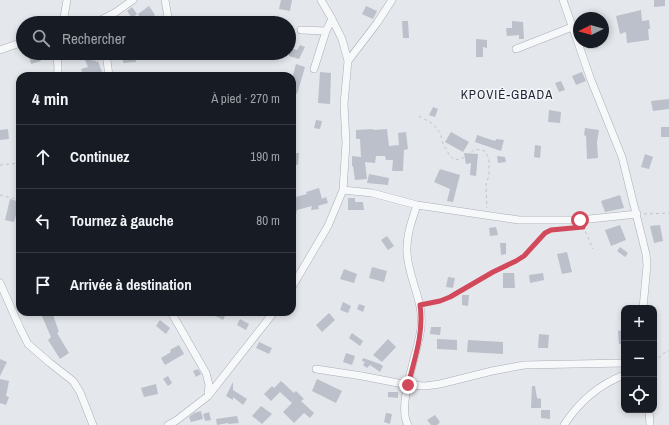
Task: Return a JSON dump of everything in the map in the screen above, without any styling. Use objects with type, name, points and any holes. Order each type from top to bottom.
[{"type":"street","points":[[64,16],[67,0]]},
{"type":"street","points":[[109,16],[133,0]]},
{"type":"street","points":[[165,0],[168,16]]},
{"type":"street","points":[[296,280],[328,226],[343,190],[346,143],[344,104],[348,61],[342,39],[321,0]]},
{"type":"street","points":[[348,61],[377,23],[392,0]]},
{"type":"street","points":[[563,0],[591,80],[622,156],[646,254],[647,265],[643,305]]},
{"type":"street","points":[[314,69],[326,31],[332,19]]},
{"type":"street","points":[[516,49],[572,27]]},
{"type":"street","points":[[301,30],[326,31]]},
{"type":"street","points":[[0,50],[16,44]]},
{"type":"street","points":[[57,60],[58,72]]},
{"type":"street","points":[[107,60],[108,72]]},
{"type":"street","points":[[343,190],[372,193],[417,205],[519,220],[581,224],[637,214]]},
{"type":"street","points":[[408,425],[404,413],[408,385],[419,342],[422,316],[409,269],[407,252],[408,235],[417,205]]},
{"type":"street","points":[[0,282],[28,344],[73,380],[80,392],[93,425]]},
{"type":"street","points":[[173,316],[206,373],[209,385],[208,396]]},
{"type":"street","points":[[168,425],[177,420],[208,396],[271,316]]},
{"type":"street","points":[[316,369],[408,385],[426,386],[524,365],[621,363]]},
{"type":"street","points":[[564,425],[583,401],[600,386],[621,376]]},
{"type":"street","points":[[649,413],[650,425]]},
{"type":"path","points":[[419,116],[433,124],[440,134],[443,144],[450,156],[455,160],[463,158],[475,149],[485,151],[490,159],[489,175],[486,185],[486,216]]},
{"type":"path","points":[[0,165],[16,163]]},
{"type":"path","points":[[0,195],[16,199]]},
{"type":"path","points":[[637,214],[669,213]]},
{"type":"path","points":[[420,305],[440,301],[450,297],[493,272],[516,261],[524,256],[545,233],[551,230],[581,224],[593,250]]},
{"type":"path","points":[[657,359],[669,351]]},
{"type":"building","points":[[281,0],[292,0],[290,11],[279,9]]},
{"type":"building","points":[[654,0],[665,0],[665,6],[654,7]]},
{"type":"building","points":[[149,6],[155,15],[139,16],[138,14]]},
{"type":"building","points":[[366,6],[377,11],[373,19],[362,14]]},
{"type":"building","points":[[132,7],[137,14],[131,16],[127,11]]},
{"type":"building","points":[[641,10],[642,21],[649,20],[649,40],[627,43],[626,32],[620,34],[616,16]]},
{"type":"building","points":[[402,21],[408,21],[409,38],[403,38]]},
{"type":"building","points":[[512,21],[523,22],[524,39],[519,39],[519,35],[507,36],[506,28],[512,28]]},
{"type":"building","points":[[476,39],[487,40],[487,48],[483,47],[483,57],[476,57]]},
{"type":"building","points":[[300,45],[305,47],[299,59],[296,58],[297,50]]},
{"type":"building","points":[[30,60],[41,60],[41,61],[31,64]]},
{"type":"building","points":[[85,60],[98,61],[102,72],[82,72],[81,69],[88,67]]},
{"type":"building","points":[[123,60],[136,60],[136,62],[123,63]]},
{"type":"building","points":[[296,64],[305,67],[297,94],[296,72],[294,72]]},
{"type":"building","points":[[320,72],[331,73],[330,104],[318,103]]},
{"type":"building","points":[[582,72],[586,81],[576,85],[572,76]]},
{"type":"building","points":[[561,81],[565,90],[559,92],[555,83]]},
{"type":"building","points":[[669,99],[669,109],[653,111],[651,101]]},
{"type":"building","points":[[433,107],[438,109],[435,117],[429,115]]},
{"type":"building","points":[[549,110],[561,112],[560,123],[548,122]]},
{"type":"building","points":[[316,120],[322,121],[320,129],[314,128]]},
{"type":"building","points":[[661,127],[669,127],[669,137],[661,137]]},
{"type":"building","points":[[585,128],[599,130],[597,142],[598,158],[587,159],[586,136],[584,135]]},
{"type":"building","points":[[8,129],[9,139],[0,140],[0,130]]},
{"type":"building","points":[[387,129],[389,146],[399,145],[398,133],[406,132],[408,149],[404,150],[403,171],[392,171],[393,160],[386,160],[385,156],[376,156],[375,163],[365,162],[367,179],[355,180],[352,166],[352,156],[361,157],[360,139],[356,139],[356,130]]},
{"type":"building","points":[[451,132],[469,142],[463,152],[445,142]]},
{"type":"building","points":[[477,135],[495,141],[496,139],[504,140],[501,151],[475,142]]},
{"type":"building","points":[[535,145],[541,146],[540,158],[534,157]]},
{"type":"building","points":[[296,153],[299,153],[298,165],[296,165]]},
{"type":"building","points":[[464,153],[478,154],[476,176],[470,175],[471,163],[466,164]]},
{"type":"building","points":[[645,154],[653,157],[649,169],[641,167]]},
{"type":"building","points":[[497,156],[505,157],[506,162],[498,163]]},
{"type":"building","points":[[440,169],[460,175],[453,202],[447,201],[450,189],[434,182]]},
{"type":"building","points":[[369,174],[389,178],[388,185],[367,183]]},
{"type":"building","points":[[319,188],[322,199],[326,197],[328,203],[318,206],[319,209],[311,210],[312,206],[297,210],[296,214],[296,197],[307,194],[306,192]]},
{"type":"building","points":[[620,195],[624,208],[605,212],[601,201]]},
{"type":"building","points":[[348,198],[355,198],[355,202],[363,202],[364,210],[348,210]]},
{"type":"building","points":[[10,199],[16,201],[16,215],[14,222],[5,220]]},
{"type":"building","points":[[620,225],[626,240],[611,246],[605,230]]},
{"type":"building","points":[[660,225],[663,241],[654,243],[650,226]]},
{"type":"building","points":[[496,227],[498,235],[490,236],[489,228]]},
{"type":"building","points":[[387,236],[394,246],[388,250],[381,240]]},
{"type":"building","points":[[500,243],[506,243],[506,254],[501,255]]},
{"type":"building","points":[[620,247],[628,253],[625,257],[617,251]]},
{"type":"building","points":[[567,252],[572,272],[562,274],[557,254]]},
{"type":"building","points":[[372,267],[387,271],[384,282],[369,278]]},
{"type":"building","points":[[344,269],[357,274],[354,283],[340,279]]},
{"type":"building","points":[[503,273],[514,273],[515,288],[503,288]]},
{"type":"building","points":[[543,273],[544,280],[530,283],[529,275]]},
{"type":"building","points":[[448,277],[455,278],[453,288],[446,287]]},
{"type":"building","points":[[462,295],[469,295],[468,306],[462,305]]},
{"type":"building","points":[[343,302],[351,306],[348,313],[340,310]]},
{"type":"building","points":[[359,304],[365,306],[363,312],[357,309]]},
{"type":"building","points":[[329,313],[335,320],[322,332],[316,325]]},
{"type":"building","points":[[42,316],[53,316],[59,332],[57,333],[69,353],[60,359],[48,340],[51,337]]},
{"type":"building","points":[[216,316],[225,316],[223,320]]},
{"type":"building","points":[[240,319],[249,324],[246,330],[237,325]]},
{"type":"building","points":[[160,320],[170,328],[166,334],[156,326]]},
{"type":"building","points":[[431,327],[441,327],[440,335],[430,334]]},
{"type":"building","points":[[621,330],[621,344],[619,344],[618,331]]},
{"type":"building","points":[[352,333],[363,341],[360,346],[349,338]]},
{"type":"building","points":[[539,334],[549,335],[548,348],[538,348]]},
{"type":"building","points":[[388,339],[396,347],[382,362],[373,355]]},
{"type":"building","points":[[437,339],[457,340],[457,350],[437,349]]},
{"type":"building","points":[[468,340],[503,342],[503,354],[467,352]]},
{"type":"building","points":[[259,342],[272,348],[269,354],[256,348]]},
{"type":"building","points":[[179,345],[184,354],[165,365],[161,358],[171,352],[170,350]]},
{"type":"building","points":[[346,353],[355,356],[352,365],[343,362]]},
{"type":"building","points":[[363,358],[383,366],[380,372],[370,365],[367,368],[363,365],[365,362],[362,361]]},
{"type":"building","points":[[0,359],[7,362],[0,376]]},
{"type":"building","points":[[198,369],[201,374],[196,377],[193,371]]},
{"type":"building","points":[[168,376],[172,383],[168,386],[163,379]]},
{"type":"building","points":[[0,379],[9,381],[6,396],[9,397],[6,405],[0,403]]},
{"type":"building","points":[[317,379],[342,391],[336,403],[312,391]]},
{"type":"building","points":[[281,381],[294,393],[296,391],[304,399],[301,401],[314,413],[310,418],[304,413],[294,423],[283,412],[292,403],[280,392],[271,401],[264,394],[272,386],[274,388]]},
{"type":"building","points":[[233,382],[233,390],[247,399],[243,405],[233,397],[233,400],[226,396]]},
{"type":"building","points":[[156,384],[158,394],[144,397],[141,388]]},
{"type":"building","points":[[532,386],[535,386],[537,398],[541,399],[541,408],[531,408]]},
{"type":"building","points":[[388,392],[398,392],[398,398],[388,397]]},
{"type":"building","points":[[261,406],[272,414],[262,424],[252,416]]},
{"type":"building","points":[[541,410],[550,410],[550,419],[541,418]]},
{"type":"building","points":[[201,411],[203,419],[191,422],[189,417],[194,413]]},
{"type":"building","points":[[209,412],[211,420],[205,421],[203,414]]},
{"type":"building","points":[[386,413],[392,414],[390,424],[384,422]]},
{"type":"building","points":[[435,415],[440,422],[437,425],[431,425],[427,420]]},
{"type":"building","points":[[237,416],[239,423],[217,425],[216,419]]},
{"type":"district","name":"KPOVIÉ-GBADA","points":[[507,94]]},
{"type":"route","points":[[408,385],[419,342],[422,316],[420,305],[440,301],[450,297],[493,272],[516,261],[524,256],[545,233],[551,230],[583,227],[580,220]]}]
